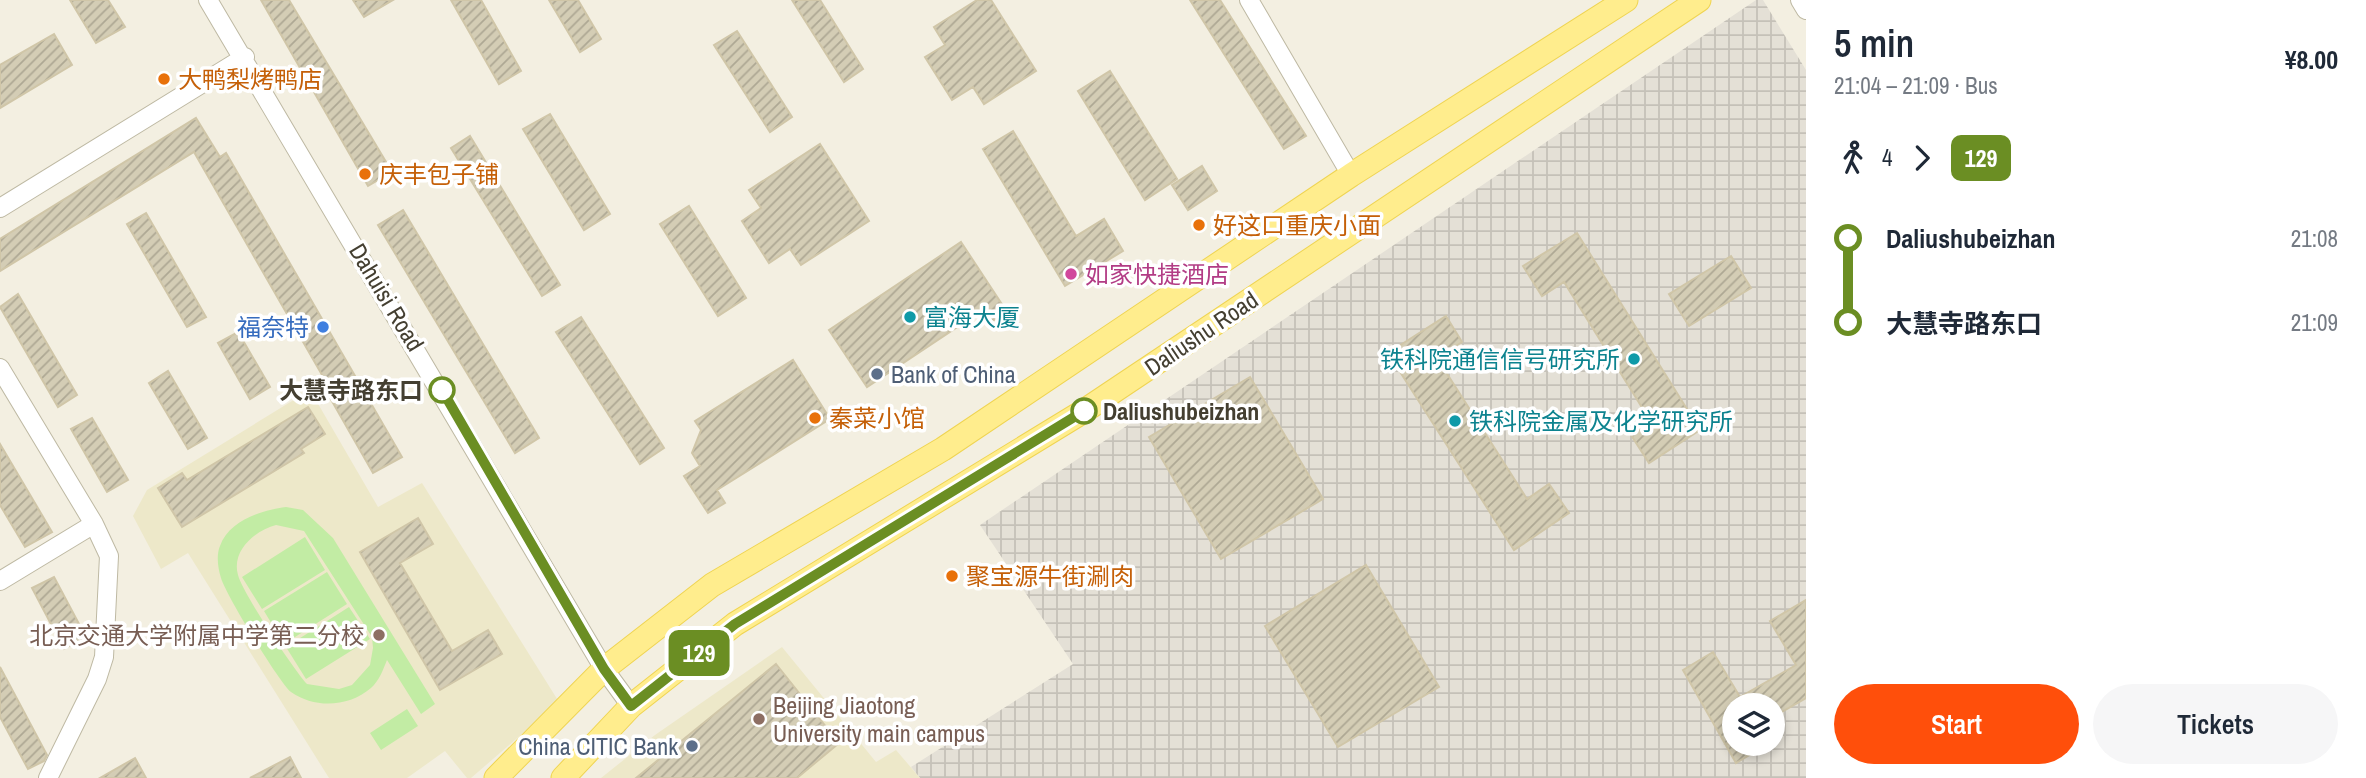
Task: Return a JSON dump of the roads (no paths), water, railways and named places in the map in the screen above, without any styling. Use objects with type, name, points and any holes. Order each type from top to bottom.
[{"type":"main road","name":"Daliushu Road","points":[[496,778],[604,669],[712,585],[943,449],[1351,175],[1626,0]]},
{"type":"main road","name":"Daliushu Road","points":[[563,778],[631,706],[735,624],[1084,411],[1699,0]]},
{"type":"street","name":"Dahuisi Road","points":[[208,0],[245,57],[604,669],[631,706]]},
{"type":"street","points":[[1249,0],[1351,175]]},
{"type":"street","points":[[1800,0],[1806,10]]},
{"type":"street","points":[[0,208],[245,57]]},
{"type":"street","points":[[3,379],[94,524],[109,556],[104,657],[97,680],[48,778]]},
{"type":"street","points":[[0,581],[94,524]]},
{"type":"place","name":"大鸭梨烤鸭店","points":[[164,79]]},
{"type":"place","name":"庆丰包子铺","points":[[365,174]]},
{"type":"place","name":"好这口重庆小面","points":[[1199,225]]},
{"type":"place","name":"如家快捷酒店","points":[[1071,274]]},
{"type":"place","name":"富海大厦","points":[[910,317]]},
{"type":"place","name":"福奈特","points":[[323,327]]},
{"type":"place","name":"铁科院通信信号研究所","points":[[1634,359]]},
{"type":"place","name":"Bank of China","points":[[877,374]]},
{"type":"place","name":"大慧寺路东口","points":[[442,390]]},
{"type":"place","name":"Daliushubeizhan","points":[[1084,411]]},
{"type":"place","name":"秦菜小馆","points":[[815,418]]},
{"type":"place","name":"铁科院金属及化学研究所","points":[[1455,421]]},
{"type":"place","name":"聚宝源牛街涮肉","points":[[952,576]]},
{"type":"place","name":"北京交通大学附属中学第二分校","points":[[379,635]]},
{"type":"place","name":"Beijing Jiaotong University main campus","points":[[759,719]]},
{"type":"place","name":"China CITIC Bank","points":[[692,746]]}]
